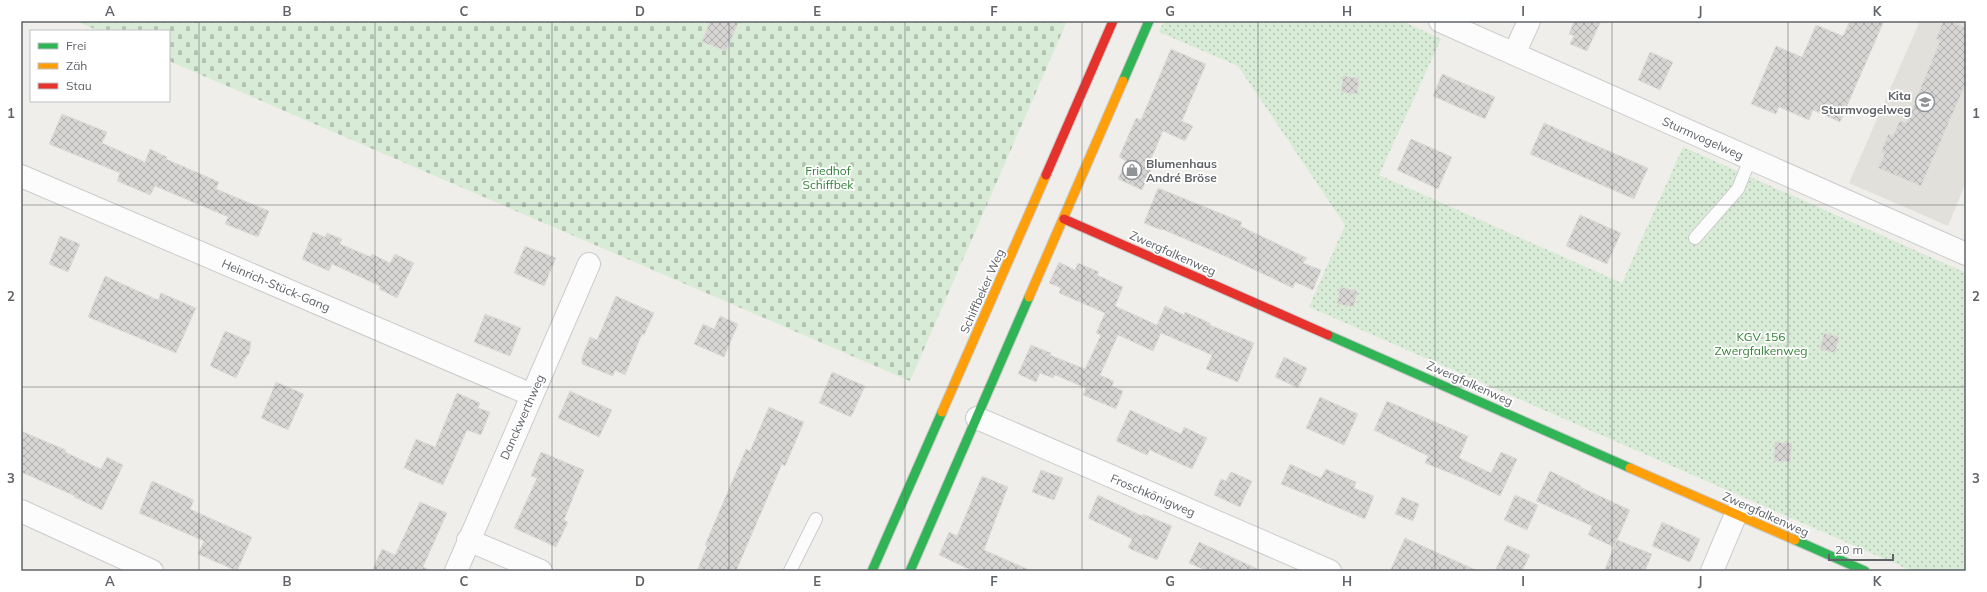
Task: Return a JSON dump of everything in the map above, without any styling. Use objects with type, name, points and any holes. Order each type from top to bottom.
[{"type":"street","name":"Schiffbeker Weg","points":[[872,571],[1113,21]]},
{"type":"street","points":[[910,571],[1149,21]]},
{"type":"street","name":"Sturmvogelweg","points":[[1440,21],[1966,254]]},
{"type":"street","points":[[1514,54],[1529,21]]},
{"type":"street","name":"Heinrich-Stück-Gang","points":[[21,176],[532,394]]},
{"type":"street","name":"Zwergfalkenweg","points":[[1064,219],[1664,481],[1865,571]]},
{"type":"street","name":"Danckwerthweg","points":[[456,571],[468,540],[589,264]]},
{"type":"street","name":"Froschkönigweg","points":[[977,418],[1330,571]]},
{"type":"street","points":[[21,511],[152,571]]},
{"type":"street","points":[[1712,571],[1736,514]]},
{"type":"street","points":[[468,540],[541,571]]},
{"type":"lane","points":[[1695,238],[1738,189],[1750,158]]},
{"type":"lane","points":[[790,571],[816,519]]},
{"type":"shaded area","name":"Kita Sturmvogelweg","points":[[1920,21],[1966,21],[1966,182],[1948,226],[1849,183]]},
{"type":"green space","name":"Friedhof Schiffbek","points":[[76,21],[1067,21],[910,381],[170,61],[170,30],[97,30]]},
{"type":"green space","name":"KGV 156 Zwergfalkenweg","points":[[1164,21],[1402,21],[1441,39],[1379,175],[1622,283],[1683,147],[1966,273],[1966,571],[1912,571],[1309,307],[1345,225],[1238,66],[1159,32]]},
{"type":"building","points":[[710,21],[739,21],[726,51],[702,42]]},
{"type":"building","points":[[1574,21],[1601,21],[1587,51],[1570,44],[1574,36],[1569,34]]},
{"type":"building","points":[[1850,21],[1884,21],[1840,122],[1813,110],[1809,120],[1779,107],[1776,114],[1751,104],[1776,46],[1802,57],[1816,25],[1843,36]]},
{"type":"building","points":[[1943,21],[1950,21],[1966,28],[1966,83],[1921,186],[1878,168],[1885,153],[1881,153],[1888,134],[1893,136],[1900,120],[1906,123],[1940,41],[1936,39]]},
{"type":"building","points":[[1171,49],[1206,64],[1182,121],[1193,126],[1185,141],[1163,131],[1149,164],[1153,166],[1142,190],[1118,179],[1126,161],[1119,157],[1136,118],[1141,120]]},
{"type":"building","points":[[1650,52],[1673,62],[1660,90],[1638,80]]},
{"type":"building","points":[[1442,74],[1495,97],[1485,119],[1433,96]]},
{"type":"building","points":[[1343,76],[1359,78],[1357,94],[1341,92]]},
{"type":"building","points":[[62,114],[107,132],[102,143],[145,162],[150,149],[167,157],[166,159],[219,182],[216,189],[269,211],[258,237],[225,224],[228,217],[155,186],[150,195],[117,181],[120,173],[49,144]]},
{"type":"building","points":[[1544,123],[1648,168],[1634,199],[1530,154]]},
{"type":"building","points":[[1411,139],[1452,157],[1438,189],[1397,170]]},
{"type":"building","points":[[1158,188],[1242,222],[1240,226],[1307,258],[1303,263],[1321,270],[1313,290],[1295,282],[1293,288],[1227,257],[1162,229],[1161,230],[1144,223]]},
{"type":"building","points":[[1580,215],[1621,233],[1607,264],[1566,246]]},
{"type":"building","points":[[313,232],[325,237],[327,233],[342,239],[340,244],[371,257],[372,254],[390,263],[395,254],[414,263],[397,298],[379,289],[380,286],[332,264],[329,271],[302,259]]},
{"type":"building","points":[[60,236],[80,244],[68,272],[49,264]]},
{"type":"building","points":[[525,246],[556,258],[544,286],[514,273]]},
{"type":"building","points":[[1059,262],[1075,270],[1078,263],[1099,272],[1097,275],[1123,287],[1115,306],[1157,325],[1165,306],[1184,315],[1185,312],[1210,323],[1210,325],[1254,343],[1238,382],[1206,369],[1212,355],[1161,333],[1153,351],[1118,335],[1100,375],[1114,381],[1112,386],[1123,391],[1116,409],[1083,395],[1086,388],[1055,375],[1053,378],[1040,373],[1036,382],[1018,374],[1031,345],[1051,353],[1050,355],[1085,369],[1101,335],[1096,333],[1105,313],[1059,293],[1061,288],[1049,283]]},
{"type":"building","points":[[105,276],[158,300],[161,293],[196,308],[176,353],[88,317]]},
{"type":"building","points":[[1340,287],[1357,291],[1354,307],[1337,304]]},
{"type":"building","points":[[616,296],[654,313],[644,335],[642,334],[625,375],[615,370],[613,376],[582,364],[582,357],[590,337],[597,340]]},
{"type":"building","points":[[485,314],[521,328],[510,356],[474,342]]},
{"type":"building","points":[[720,316],[738,324],[724,357],[694,344],[703,324],[714,329]]},
{"type":"building","points":[[225,331],[251,342],[249,354],[246,357],[236,378],[210,366]]},
{"type":"building","points":[[1824,333],[1839,337],[1835,353],[1820,349]]},
{"type":"building","points":[[1284,357],[1307,368],[1298,388],[1275,377]]},
{"type":"building","points":[[832,372],[865,386],[851,417],[819,403]]},
{"type":"building","points":[[276,382],[304,394],[288,430],[261,418]]},
{"type":"building","points":[[570,391],[612,410],[599,437],[558,418]]},
{"type":"building","points":[[457,393],[480,403],[478,408],[490,412],[481,435],[467,430],[443,485],[404,468],[416,439],[435,447]]},
{"type":"building","points":[[1320,397],[1358,414],[1344,445],[1306,428]]},
{"type":"building","points":[[1387,401],[1468,436],[1459,458],[1491,473],[1501,452],[1517,459],[1500,496],[1460,477],[1425,463],[1428,456],[1374,430]]},
{"type":"building","points":[[769,407],[804,422],[785,466],[782,464],[736,571],[697,571],[707,546],[705,545],[746,449],[750,451]]},
{"type":"building","points":[[1130,410],[1181,434],[1184,427],[1207,438],[1192,469],[1150,450],[1147,455],[1116,441]]},
{"type":"building","points":[[21,431],[66,450],[65,452],[101,469],[107,457],[123,465],[102,510],[74,497],[75,496],[21,472]]},
{"type":"building","points":[[1775,442],[1792,443],[1790,462],[1774,461]]},
{"type":"building","points":[[541,452],[584,470],[564,520],[568,522],[556,547],[514,528],[537,478],[531,476]]},
{"type":"building","points":[[1290,464],[1321,478],[1326,469],[1356,482],[1354,488],[1374,496],[1365,519],[1281,484]]},
{"type":"building","points":[[1041,470],[1063,478],[1054,500],[1032,492]]},
{"type":"building","points":[[1550,471],[1581,486],[1580,487],[1630,510],[1614,547],[1588,535],[1592,526],[1536,501]]},
{"type":"building","points":[[1231,472],[1252,481],[1240,507],[1214,495],[1221,479],[1226,481]]},
{"type":"building","points":[[982,476],[1008,487],[984,550],[1032,571],[973,571],[939,555],[949,532],[957,536]]},
{"type":"building","points":[[152,481],[194,500],[190,509],[252,537],[237,571],[198,554],[204,541],[139,513]]},
{"type":"building","points":[[1098,495],[1142,516],[1143,514],[1172,526],[1157,560],[1128,548],[1132,539],[1088,518]]},
{"type":"building","points":[[1515,495],[1538,505],[1527,530],[1504,520]]},
{"type":"building","points":[[1402,497],[1419,504],[1413,521],[1395,514]]},
{"type":"building","points":[[420,502],[447,513],[423,567],[432,571],[372,571],[382,549],[395,555]]},
{"type":"building","points":[[1662,522],[1700,539],[1690,562],[1652,546]]},
{"type":"building","points":[[1405,538],[1478,571],[1390,571]]},
{"type":"building","points":[[1617,540],[1652,554],[1645,571],[1604,571]]},
{"type":"building","points":[[1199,542],[1262,571],[1207,571],[1189,563]]},
{"type":"building","points":[[1507,545],[1530,555],[1522,571],[1495,571]]},
{"type":"traffic: fast","points":[[1123,81],[1149,21]]},
{"type":"traffic: fast","points":[[910,571],[1029,297]]},
{"type":"traffic: fast","points":[[1328,335],[1630,468]]},
{"type":"traffic: fast","points":[[872,571],[942,412]]},
{"type":"traffic: fast","points":[[1795,540],[1865,571]]},
{"type":"traffic: slow","points":[[1029,297],[1123,81]]},
{"type":"traffic: slow","points":[[942,412],[1046,175]]},
{"type":"traffic: slow","points":[[1630,468],[1795,540]]},
{"type":"traffic: jam","points":[[1046,175],[1113,21]]},
{"type":"traffic: jam","points":[[1064,219],[1328,335]]},
{"type":"place","name":"Kita Sturmvogelweg","points":[[1925,102]]},
{"type":"place","name":"Blumenhaus André Bröse","points":[[1132,170]]}]
